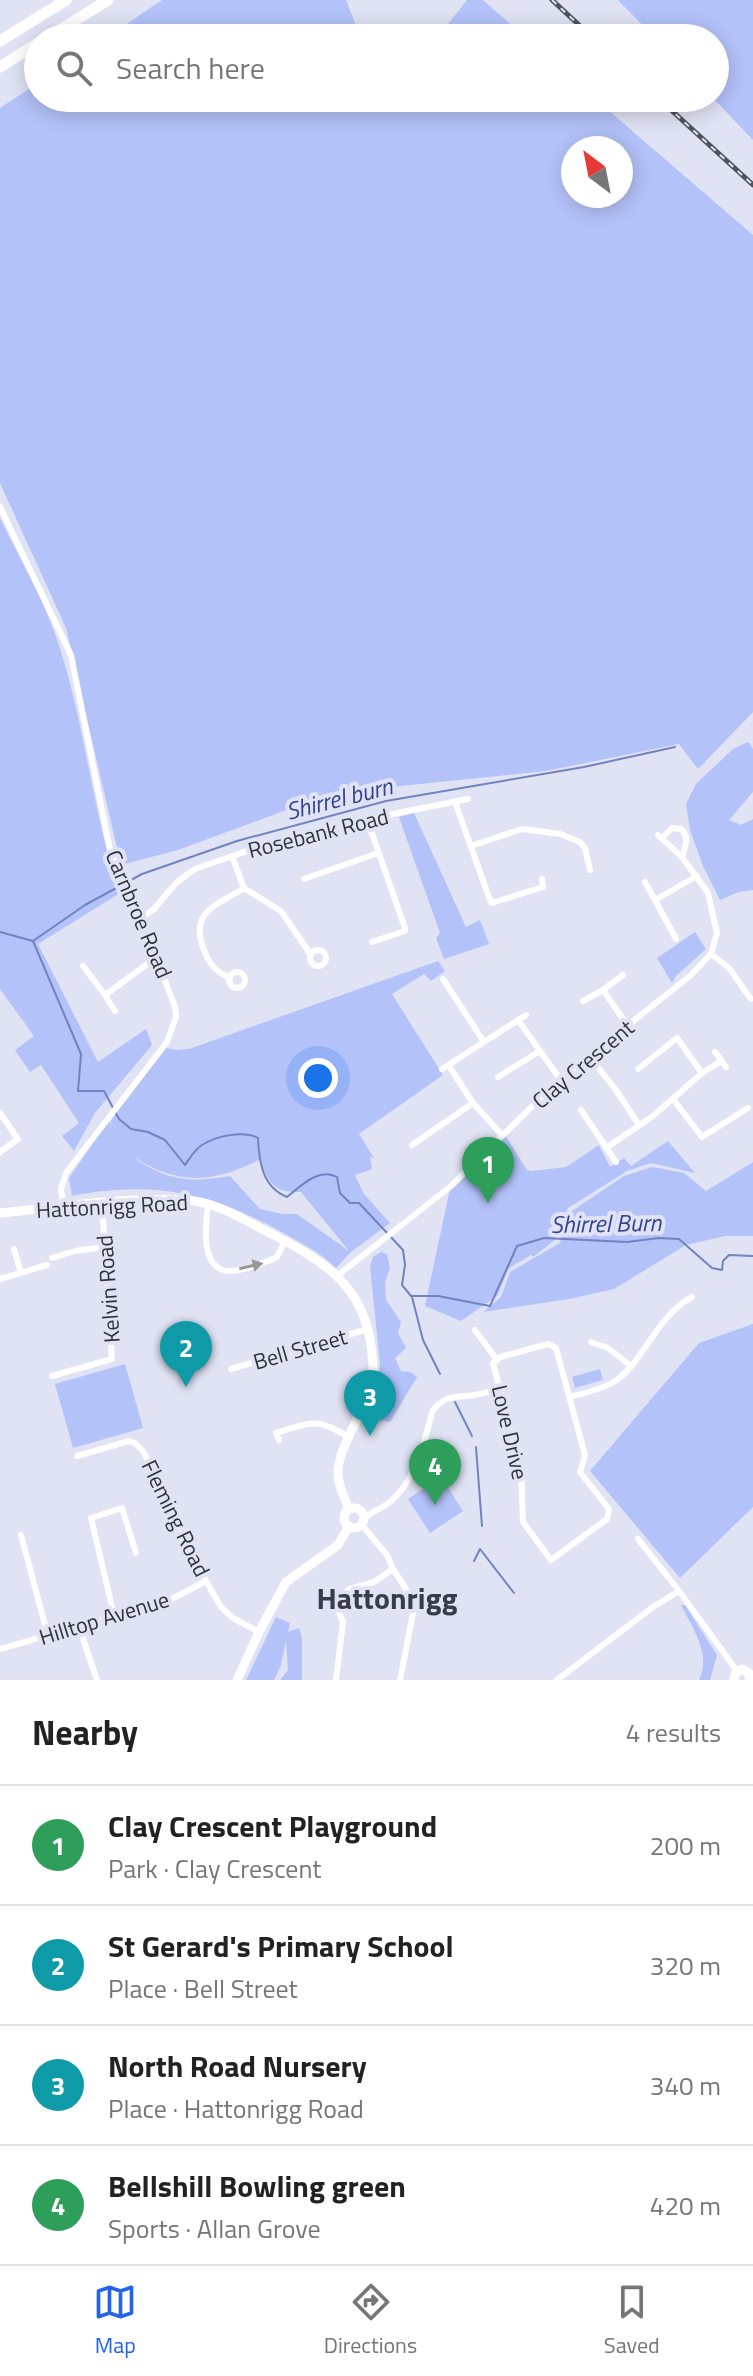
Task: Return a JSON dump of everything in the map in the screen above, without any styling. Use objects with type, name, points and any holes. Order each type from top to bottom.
[{"type":"highway","points":[[27,24],[66,0]]},
{"type":"highway","points":[[69,24],[108,0]]},
{"type":"highway","points":[[0,41],[24,26]]},
{"type":"highway","points":[[0,67],[24,52]]},
{"type":"street","name":"Carnbroe Road","points":[[0,507],[71,655],[110,850],[157,957],[173,999],[176,1017],[167,1042],[66,1173],[61,1189],[63,1207]]},
{"type":"street","name":"Rosebank Road","points":[[141,918],[153,910],[189,872],[232,856],[276,841],[367,819],[468,799]]},
{"type":"street","points":[[455,802],[492,903],[543,887],[542,879]]},
{"type":"street","points":[[367,819],[405,931],[372,942]]},
{"type":"street","points":[[682,857],[686,840],[684,831],[675,827],[660,837],[682,857],[708,893],[717,933],[711,954],[729,968],[751,999]]},
{"type":"street","points":[[471,846],[522,829],[560,834],[580,842],[585,848],[590,870]]},
{"type":"street","points":[[304,879],[378,853]]},
{"type":"street","points":[[232,856],[244,888],[281,911],[311,955]]},
{"type":"street","points":[[655,900],[697,876]]},
{"type":"street","points":[[645,882],[676,939]]},
{"type":"street","points":[[230,978],[218,972],[209,962],[198,928],[209,910],[244,888]]},
{"type":"street","name":"Clay Crescent","points":[[337,1276],[451,1186],[560,1079],[690,976],[711,954]]},
{"type":"street","points":[[105,995],[157,957]]},
{"type":"street","points":[[83,966],[115,1011]]},
{"type":"street","points":[[583,1001],[623,975]]},
{"type":"street","points":[[443,979],[484,1042]]},
{"type":"street","points":[[603,990],[628,1026]]},
{"type":"street","points":[[502,1135],[446,1067],[526,1015]]},
{"type":"street","points":[[518,1020],[560,1079]]},
{"type":"street","points":[[638,1069],[677,1038],[702,1073]]},
{"type":"street","points":[[498,1077],[540,1051]]},
{"type":"street","points":[[606,1148],[673,1099],[702,1073],[723,1064],[715,1052]]},
{"type":"street","points":[[589,1056],[639,1125]]},
{"type":"street","points":[[673,1099],[702,1137],[748,1108]]},
{"type":"street","points":[[412,1145],[473,1103]]},
{"type":"street","points":[[581,1110],[616,1162]]},
{"type":"street","points":[[0,1113],[18,1139],[0,1152]]},
{"type":"street","name":"Hattonrigg Road","points":[[0,1213],[174,1200],[208,1204],[315,1256],[355,1296],[368,1329],[373,1368],[365,1404],[337,1471],[349,1509]]},
{"type":"street","name":"Kelvin Road","points":[[52,1376],[112,1359],[102,1204]]},
{"type":"street","points":[[208,1204],[205,1232],[211,1260],[217,1266],[228,1271],[271,1260],[277,1257],[285,1241]]},
{"type":"street","points":[[52,1258],[104,1247]]},
{"type":"street","points":[[14,1249],[21,1273]]},
{"type":"street","points":[[0,1279],[47,1265]]},
{"type":"street","points":[[570,1397],[611,1384],[631,1366],[662,1322],[680,1303],[692,1297]]},
{"type":"street","name":"Bell Street","points":[[231,1369],[368,1329]]},
{"type":"street","name":"Love Drive","points":[[475,1330],[497,1360]]},
{"type":"street","points":[[591,1342],[608,1348],[631,1366]]},
{"type":"street","name":"Love Drive","points":[[553,1345],[556,1348],[585,1455],[580,1472],[609,1509],[607,1519],[551,1560],[523,1522],[521,1469],[493,1363],[497,1360],[553,1345]]},
{"type":"street","points":[[400,1680],[416,1609],[412,1597],[363,1521],[358,1508],[349,1509],[344,1518],[349,1526],[357,1528],[363,1521],[373,1510],[392,1501],[413,1476],[433,1410],[440,1402],[448,1396],[473,1396],[499,1389]]},
{"type":"street","points":[[279,1440],[276,1433],[312,1423],[326,1423],[349,1437]]},
{"type":"street","name":"Fleming Road","points":[[77,1456],[129,1441],[135,1443],[143,1451],[206,1581],[228,1614],[259,1632]]},
{"type":"street","points":[[114,1615],[91,1518],[122,1508],[136,1553]]},
{"type":"street","points":[[237,1680],[286,1582],[338,1545],[349,1526]]},
{"type":"street","points":[[21,1535],[48,1636]]},
{"type":"street","points":[[638,1539],[744,1673]]},
{"type":"street","points":[[336,1680],[343,1622],[334,1600],[350,1589],[374,1582],[393,1569]]},
{"type":"street","name":"Hilltop Avenue","points":[[0,1649],[168,1601],[206,1581]]},
{"type":"street","points":[[557,1680],[679,1591]]},
{"type":"street","points":[[79,1627],[97,1680]]},
{"type":"shaded area","points":[[162,0],[346,0],[355,24],[127,24]]},
{"type":"shaded area","points":[[467,0],[483,0],[510,24],[448,24]]},
{"type":"shaded area","points":[[618,0],[753,0],[753,140],[726,112],[729,112],[729,24],[641,24]]},
{"type":"shaded area","points":[[24,92],[24,112],[610,112],[753,235],[753,712],[698,769],[679,744],[546,771],[333,793],[178,850],[121,865],[66,628],[0,483],[0,108]]},
{"type":"shaded area","points":[[0,518],[55,634],[120,893],[38,944],[98,1062],[146,1029],[152,1045],[95,1113],[74,1151],[62,1136],[79,1123],[41,1065],[30,1072],[15,1050],[34,1036],[0,989]]},
{"type":"shaded area","points":[[748,742],[753,749],[753,792],[729,820],[741,825],[753,819],[753,890],[720,900],[690,830],[686,804],[696,784],[733,749]]},
{"type":"shaded area","points":[[414,813],[466,927],[480,920],[489,944],[444,959],[436,938],[440,933],[399,817]]},
{"type":"shaded area","points":[[695,932],[706,949],[672,983],[657,958]]},
{"type":"shaded area","points":[[438,961],[445,971],[431,981],[424,974],[392,994],[443,1075],[359,1134],[374,1158],[370,1157],[372,1169],[355,1175],[364,1194],[390,1223],[351,1252],[336,1268],[318,1253],[285,1234],[207,1200],[157,1190],[130,1189],[72,1196],[69,1178],[109,1120],[111,1126],[111,1120],[166,1048],[189,1049]],"holes":[[[133,1157],[157,1170],[199,1178],[223,1174],[259,1160],[274,1185],[284,1191],[301,1192],[349,1251],[297,1214],[260,1209],[230,1176],[203,1179],[179,1178],[157,1171]]]},
{"type":"shaded area","points":[[503,1132],[527,1170],[566,1167],[599,1145],[610,1167],[624,1158],[631,1166],[668,1141],[695,1173],[651,1163],[627,1171],[568,1208],[556,1239],[533,1257],[531,1255],[509,1268],[497,1296],[461,1321],[425,1306],[451,1184]]},
{"type":"shaded area","points":[[753,1162],[753,1236],[725,1236],[686,1245],[614,1289],[483,1312],[501,1297],[510,1272],[560,1243],[569,1213],[624,1176],[652,1167],[684,1173],[706,1191]]},
{"type":"shaded area","points":[[381,1252],[387,1254],[390,1268],[385,1282],[386,1300],[401,1322],[398,1333],[406,1348],[395,1358],[401,1371],[411,1372],[417,1377],[390,1422],[378,1420],[370,1413],[377,1391],[380,1364],[370,1266],[373,1257]]},
{"type":"shaded area","points":[[753,1324],[753,1507],[680,1578],[590,1471],[699,1343]]},
{"type":"shaded area","points":[[125,1364],[143,1428],[73,1448],[55,1384]]},
{"type":"shaded area","points":[[600,1369],[603,1380],[575,1388],[572,1377]]},
{"type":"shaded area","points":[[441,1477],[463,1511],[430,1533],[408,1499]]},
{"type":"shaded area","points":[[681,1605],[685,1605],[717,1655],[710,1680],[699,1680],[702,1651]]},
{"type":"shaded area","points":[[276,1617],[290,1623],[288,1632],[299,1628],[302,1638],[302,1680],[280,1680],[288,1670],[286,1640],[274,1680],[246,1680]]},
{"type":"waterway","name":"Shirrel burn","points":[[33,941],[85,905],[142,874],[237,841],[386,801],[584,767],[675,747]]},
{"type":"waterway","name":"Shirrel Burn","points":[[0,932],[33,941],[81,1054],[78,1091],[104,1091],[119,1119],[131,1129],[165,1140],[185,1165],[197,1149],[208,1142],[245,1134],[258,1138],[261,1164],[267,1180],[287,1197],[317,1176],[337,1177],[340,1193],[350,1203],[359,1203],[403,1250],[405,1265],[402,1285],[411,1296],[438,1296],[490,1306],[517,1246],[544,1238],[627,1242],[679,1239],[712,1268],[722,1270],[723,1261],[729,1255],[753,1256]]},
{"type":"waterway","points":[[412,1297],[423,1340],[440,1374]]},
{"type":"waterway","points":[[455,1402],[472,1436]]},
{"type":"waterway","points":[[476,1447],[482,1526]]},
{"type":"waterway","points":[[474,1561],[480,1549],[514,1593]]},
{"type":"railway","points":[[552,0],[578,24]]},
{"type":"railway","points":[[673,112],[753,185]]},
{"type":"place","name":"Clay Crescent Playground","points":[[488,1203]]},
{"type":"place","name":"St Gerard's Primary School","points":[[186,1387]]},
{"type":"place","name":"North Road Nursery","points":[[370,1436]]},
{"type":"place","name":"Bellshill Bowling green","points":[[435,1505]]},
{"type":"district","name":"Hattonrigg","points":[[387,1598]]}]
